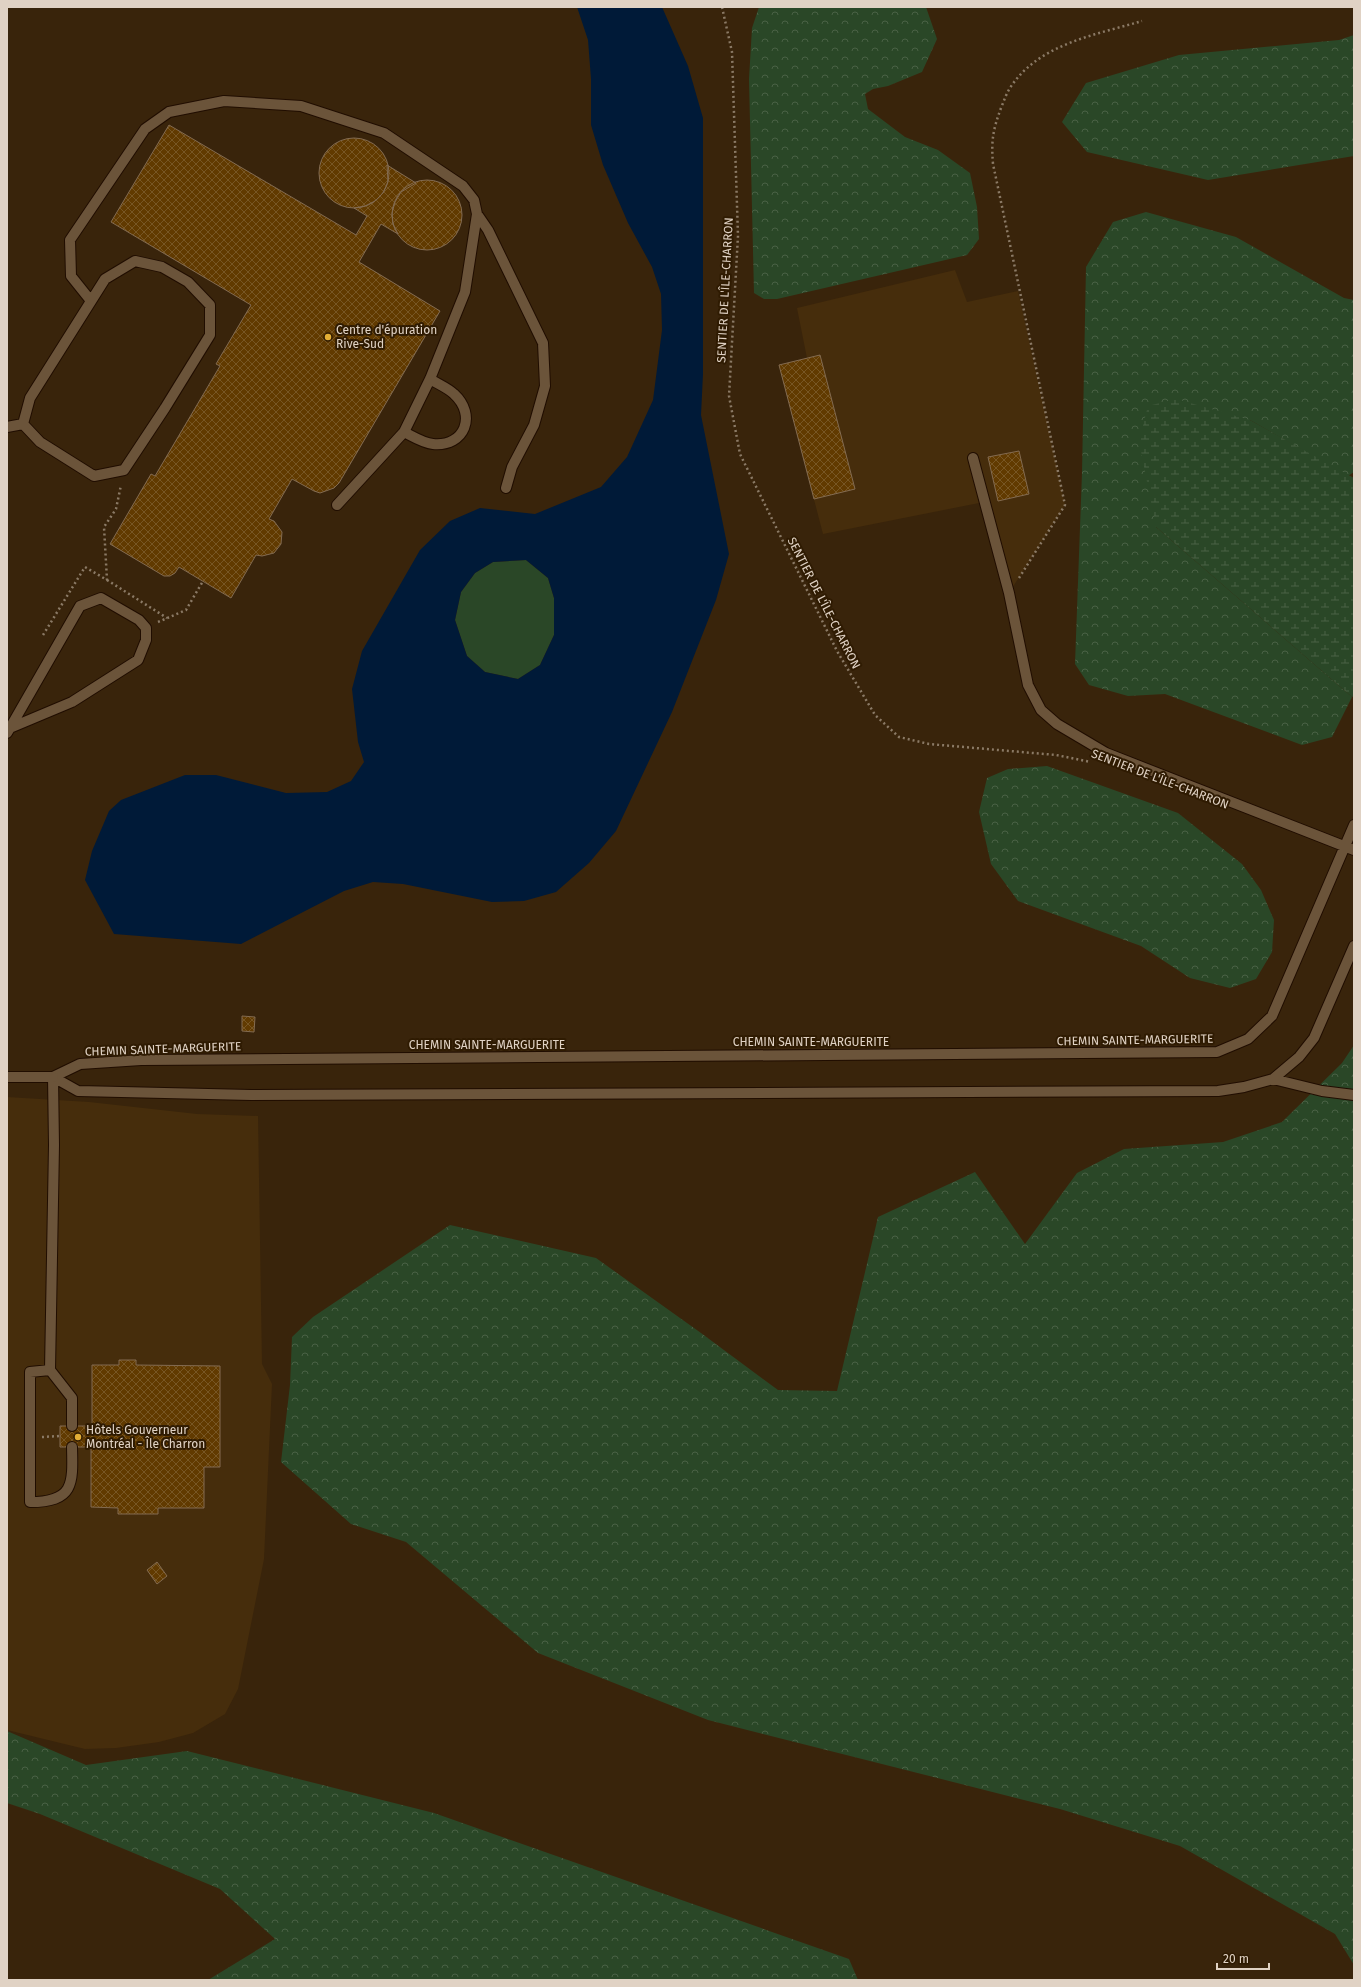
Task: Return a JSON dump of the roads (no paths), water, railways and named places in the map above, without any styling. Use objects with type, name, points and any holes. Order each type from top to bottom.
[{"type":"street","points":[[91,301],[71,276],[70,240],[145,129],[169,112],[224,101],[301,106],[384,133],[463,186],[474,200],[477,214],[465,292],[430,379],[404,432],[337,505]]},
{"type":"street","points":[[477,214],[488,230],[543,343],[545,386],[534,425],[512,467],[506,488]]},
{"type":"street","points":[[135,261],[162,267],[188,282],[210,305],[210,335],[165,408],[124,470],[94,476],[40,442],[23,424],[30,398],[105,279],[135,261]]},
{"type":"street","points":[[404,432],[422,442],[434,444],[446,443],[458,438],[466,427],[466,414],[459,400],[454,394],[430,379]]},
{"type":"street","points":[[7,427],[23,424]]},
{"type":"street","points":[[973,458],[1009,593],[1028,685],[1041,710],[1057,724],[1106,753],[1350,848]]},
{"type":"street","points":[[101,598],[139,620],[146,628],[146,640],[138,660],[72,702],[8,730],[80,606],[101,598]]},
{"type":"street","name":"CHEMIN SAINTE-MARGUERITE","points":[[53,1077],[80,1064],[141,1060],[1218,1052],[1248,1039],[1272,1016],[1350,848],[1354,825]]},
{"type":"street","points":[[7,1077],[53,1077],[78,1091],[251,1095],[1218,1091],[1244,1087],[1273,1079],[1299,1057],[1314,1038],[1354,946]]},
{"type":"street","points":[[53,1077],[54,1145],[50,1370],[72,1398],[72,1426]]},
{"type":"street","points":[[1273,1079],[1322,1091],[1354,1095]]},
{"type":"street","points":[[50,1370],[30,1372],[30,1502],[45,1502],[57,1498],[70,1484],[73,1478],[72,1447]]},
{"type":"water","points":[[577,7],[662,7],[688,66],[703,118],[703,374],[701,415],[729,554],[716,600],[672,712],[616,831],[589,863],[556,892],[524,901],[492,902],[403,884],[373,882],[344,891],[241,944],[114,934],[85,880],[92,851],[109,811],[121,800],[185,775],[216,775],[286,793],[327,792],[351,781],[364,762],[358,742],[352,689],[362,651],[420,550],[450,521],[480,508],[535,514],[601,487],[627,457],[653,400],[662,330],[661,294],[652,267],[628,223],[603,165],[591,125],[591,79],[588,40]],"holes":[[[526,560],[548,578],[554,598],[554,635],[540,665],[518,679],[485,672],[467,656],[455,620],[461,592],[475,573],[493,562]]]},
{"type":"place","name":"Centre d'épuration Rive-Sud","points":[[328,337]]},
{"type":"place","name":"Hôtels Gouverneur Montréal - Île Charron","points":[[78,1437]]}]
